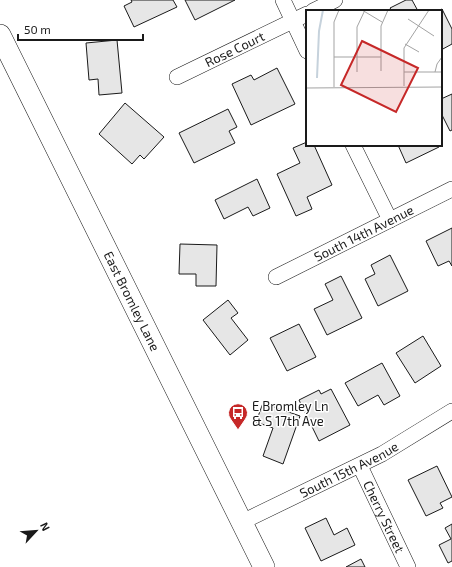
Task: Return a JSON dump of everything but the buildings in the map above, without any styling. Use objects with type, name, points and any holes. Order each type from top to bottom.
[{"type":"main road","name":"East Bromley Lane","points":[[0,35],[264,567]]},
{"type":"street","points":[[283,0],[306,49]]},
{"type":"street","points":[[315,10],[335,0]]},
{"type":"street","name":"Rose Court","points":[[176,77],[306,14]]},
{"type":"street","points":[[353,146],[390,220]]},
{"type":"street","name":"South 14th Avenue","points":[[276,277],[452,189]]},
{"type":"street","name":"South 15th Avenue","points":[[242,522],[360,466],[452,411]]},
{"type":"street","name":"Cherry Street","points":[[360,466],[408,567]]},
{"type":"place","name":"E Bromley Ln & S 17th Ave","points":[[238,430]]}]
